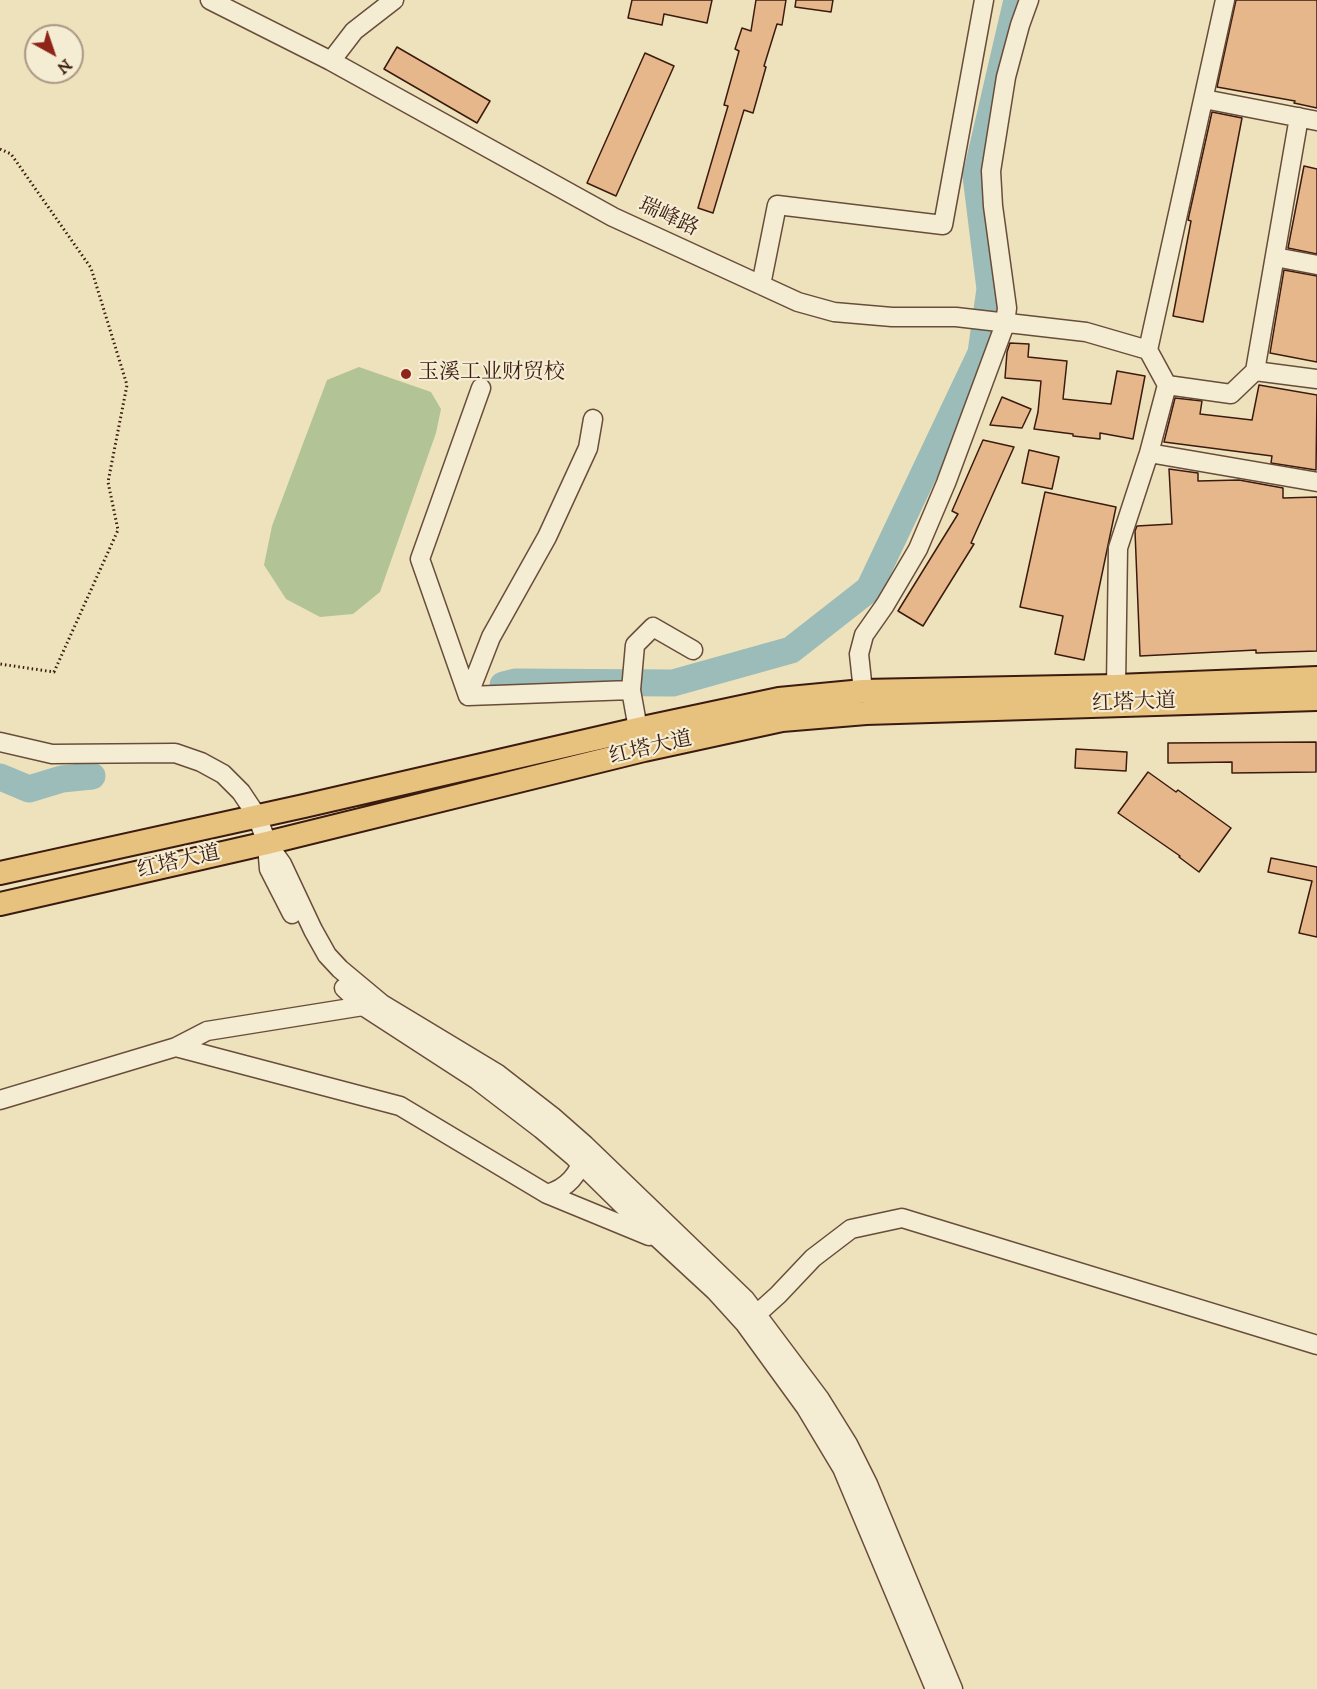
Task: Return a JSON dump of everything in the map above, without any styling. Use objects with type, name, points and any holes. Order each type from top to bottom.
[{"type":"main road","name":"红塔大道","points":[[0,873],[779,699],[863,691],[1116,686],[1317,678]]},
{"type":"main road","name":"红塔大道","points":[[0,904],[267,843],[644,750],[782,720],[866,713],[1317,699]]},
{"type":"street","name":"瑞峰路","points":[[210,0],[236,5],[331,61],[613,217],[798,302],[834,312],[891,317],[956,317],[1086,332],[1148,350]]},
{"type":"street","points":[[331,61],[354,31],[394,0]]},
{"type":"street","points":[[760,285],[777,204],[943,225],[984,0]]},
{"type":"street","points":[[863,691],[860,654],[864,635],[885,605],[918,549],[946,483],[1007,308],[993,206],[991,171],[1006,77],[1029,0]]},
{"type":"street","points":[[1116,686],[1118,548],[1149,453],[1167,385],[1148,350],[1225,0]]},
{"type":"street","points":[[1167,385],[1231,394],[1255,372],[1275,257],[1308,119],[1204,99]]},
{"type":"street","points":[[1275,257],[1317,265]]},
{"type":"street","points":[[1255,372],[1317,380]]},
{"type":"street","points":[[468,696],[420,559],[482,388]]},
{"type":"street","points":[[468,696],[491,637],[547,537],[588,448],[593,419]]},
{"type":"street","points":[[1149,453],[1317,482]]},
{"type":"street","points":[[638,729],[631,682],[635,645],[653,627],[693,650]]},
{"type":"street","points":[[468,696],[631,682]]},
{"type":"street","points":[[0,742],[52,754],[175,753],[201,762],[223,774],[241,792],[257,816],[267,843],[269,869],[307,944],[325,969],[541,1129],[715,1291],[751,1319],[820,1399],[868,1484],[953,1689]]},
{"type":"street","points":[[0,1100],[176,1047],[207,1031],[369,1002],[498,1074],[585,1145],[745,1299],[751,1319],[842,1468],[935,1689]]},
{"type":"street","points":[[176,1047],[399,1106],[547,1194],[659,1240]]},
{"type":"street","points":[[547,1194],[571,1181],[585,1155],[585,1145]]},
{"type":"street","points":[[751,1319],[813,1258],[851,1229],[902,1218],[1317,1345]]},
{"type":"path","points":[[0,149],[11,154],[91,268],[127,385],[108,482],[118,530],[54,672],[0,664]]},
{"type":"green space","points":[[359,367],[431,392],[441,409],[436,433],[380,592],[353,614],[320,617],[286,599],[264,565],[272,526],[327,380]]},
{"type":"building","points":[[632,0],[712,0],[707,23],[664,14],[662,25],[628,18]]},
{"type":"building","points":[[756,0],[786,0],[782,25],[777,24],[753,113],[744,110],[713,213],[698,208],[728,106],[724,105],[739,51],[735,49],[742,28],[751,31]]},
{"type":"building","points":[[796,0],[833,0],[831,12],[795,7]]},
{"type":"building","points":[[1236,0],[1317,0],[1317,108],[1294,103],[1295,101],[1217,87]]},
{"type":"building","points":[[397,47],[490,101],[477,123],[384,69]]},
{"type":"building","points":[[645,53],[674,66],[616,196],[587,183]]},
{"type":"building","points":[[1212,112],[1242,118],[1203,322],[1173,316],[1191,221],[1188,220]]},
{"type":"building","points":[[1304,166],[1317,169],[1317,254],[1288,248]]},
{"type":"building","points":[[1284,270],[1317,276],[1317,362],[1270,353]]},
{"type":"building","points":[[1010,343],[1029,344],[1028,357],[1067,361],[1063,399],[1111,404],[1117,371],[1145,376],[1133,439],[1100,433],[1100,439],[1034,429],[1041,381],[1005,378]]},
{"type":"building","points":[[1259,385],[1317,395],[1316,470],[1271,463],[1272,456],[1164,442],[1175,398],[1202,401],[1200,414],[1252,420]]},
{"type":"building","points":[[1002,397],[1031,409],[1022,428],[990,425]]},
{"type":"building","points":[[983,440],[1014,447],[971,543],[974,544],[923,626],[898,611],[958,514],[952,511]]},
{"type":"building","points":[[1029,450],[1059,457],[1052,489],[1022,483]]},
{"type":"building","points":[[1169,469],[1198,473],[1198,481],[1239,480],[1283,488],[1283,498],[1317,497],[1317,651],[1256,653],[1256,650],[1140,656],[1135,531],[1137,526],[1172,524]]},
{"type":"building","points":[[1045,492],[1116,507],[1084,660],[1055,654],[1063,616],[1020,607]]},
{"type":"building","points":[[1316,742],[1316,772],[1232,773],[1232,762],[1168,763],[1168,743]]},
{"type":"building","points":[[1076,749],[1127,752],[1126,771],[1075,768]]},
{"type":"building","points":[[1148,772],[1176,792],[1178,790],[1231,828],[1199,872],[1118,813]]},
{"type":"building","points":[[1271,858],[1317,867],[1317,937],[1299,933],[1312,881],[1268,872]]},
{"type":"waterway","points":[[503,685],[515,682],[673,683],[791,650],[869,589],[981,353],[990,289],[976,176],[1017,0]]},
{"type":"waterway","points":[[0,777],[29,789],[62,779],[92,776]]},
{"type":"place","name":"玉溪工业财贸校","points":[[406,374]]}]
